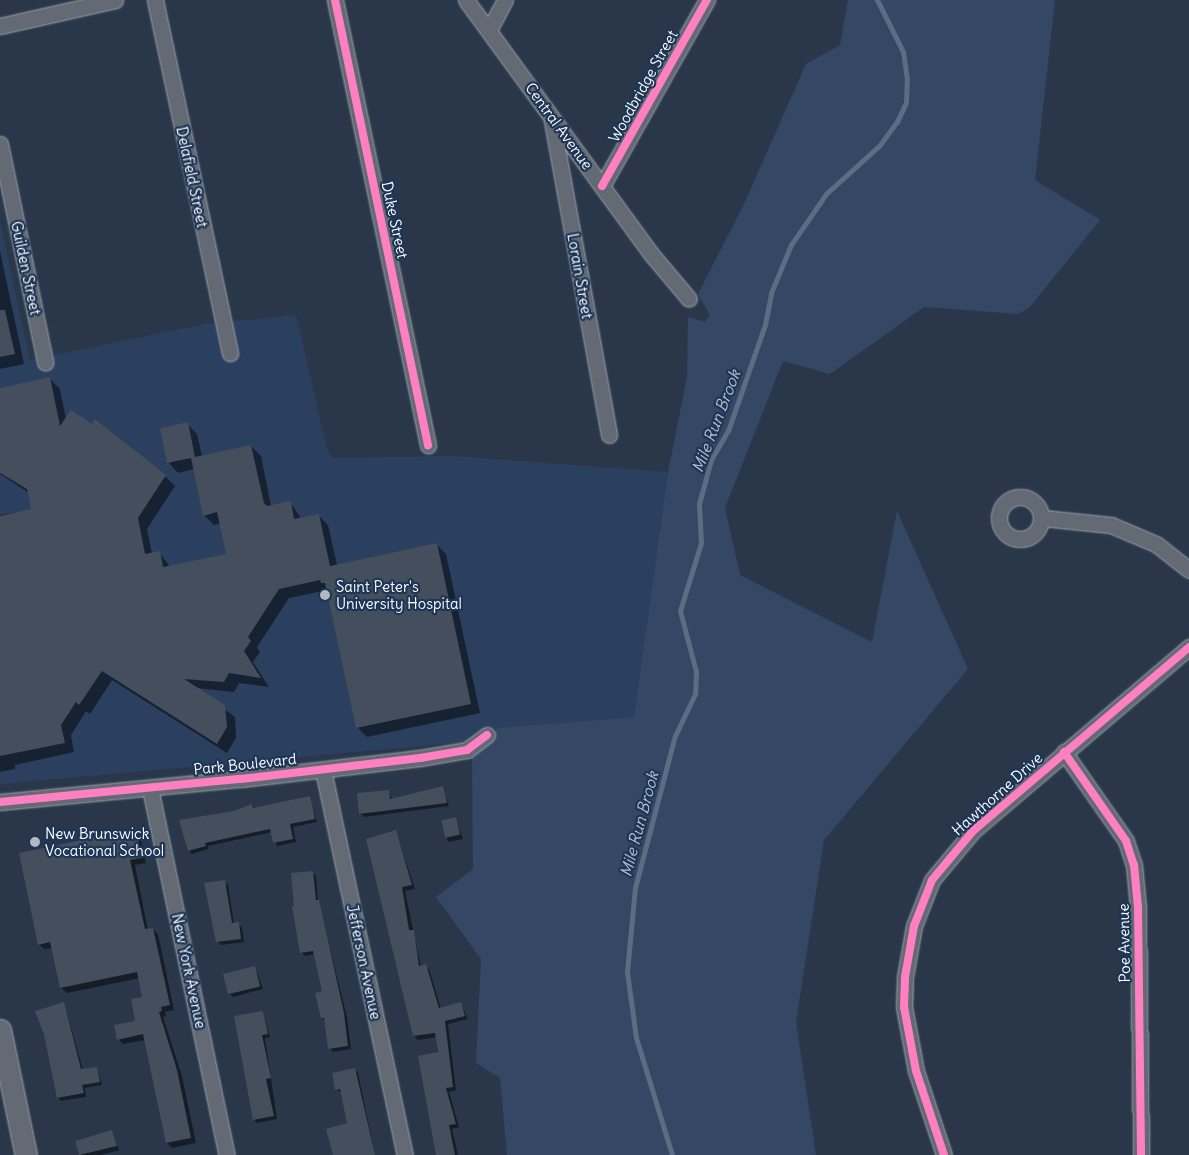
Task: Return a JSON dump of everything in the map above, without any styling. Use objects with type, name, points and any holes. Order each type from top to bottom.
[{"type":"street","points":[[0,26],[115,0]]},
{"type":"street","name":"Delafield Street","points":[[155,0],[230,353]]},
{"type":"street","name":"Duke Street","points":[[335,0],[428,445]]},
{"type":"street","name":"Central Avenue","points":[[466,0],[652,255],[689,299]]},
{"type":"street","points":[[489,30],[506,0]]},
{"type":"street","name":"Woodbridge Street","points":[[602,186],[707,0]]},
{"type":"street","name":"Lorain Street","points":[[552,117],[609,435]]},
{"type":"street","name":"Guilden Street","points":[[0,144],[45,362]]},
{"type":"street","points":[[1043,518],[1110,525],[1156,544],[1189,570]]},
{"type":"street","name":"Hawthorne Drive","points":[[944,1155],[916,1071],[904,1007],[905,976],[914,926],[932,880],[973,830],[1189,647]]},
{"type":"street","name":"Park Boulevard","points":[[0,802],[323,770],[467,750],[487,735]]},
{"type":"street","name":"Poe Avenue","points":[[1064,752],[1117,826],[1134,865],[1138,907],[1141,1155]]},
{"type":"street","name":"Jefferson Avenue","points":[[323,770],[405,1155]]},
{"type":"street","name":"New York Avenue","points":[[150,788],[227,1155]]},
{"type":"street","points":[[0,1030],[26,1155]]},
{"type":"shaded area","points":[[848,0],[1055,0],[1035,180],[1100,220],[1029,308],[1018,314],[924,307],[830,374],[783,361],[725,508],[740,575],[872,642],[897,511],[968,669],[824,840],[796,1022],[816,1155],[507,1155],[500,1078],[476,1063],[481,959],[436,897],[473,869],[472,758],[497,728],[634,717],[668,472],[687,377],[688,317],[705,322],[710,315],[698,294],[744,204],[806,64],[840,45]]},
{"type":"shaded area","name":"Saint Peter's University Hospital","points":[[0,222],[30,360],[205,324],[296,315],[327,449],[332,458],[452,456],[668,472],[634,717],[497,728],[466,742],[0,784]]},
{"type":"building","points":[[0,310],[5,310],[15,354],[0,357]]},
{"type":"building","points":[[50,377],[60,426],[71,410],[92,424],[95,419],[166,475],[138,518],[145,554],[160,551],[163,567],[226,554],[217,512],[203,516],[191,458],[167,463],[160,428],[188,422],[195,457],[251,445],[264,503],[267,506],[291,501],[294,519],[319,514],[330,566],[437,543],[471,704],[356,728],[325,583],[321,583],[320,580],[279,589],[248,637],[251,641],[244,651],[261,678],[229,673],[224,682],[184,679],[225,705],[227,727],[217,744],[102,671],[79,705],[76,702],[61,725],[65,743],[0,756],[0,516],[31,509],[27,489],[0,473],[0,388]]},
{"type":"building","points":[[443,786],[447,803],[359,814],[357,793],[389,790],[390,799]]},
{"type":"building","points":[[310,796],[315,819],[290,824],[293,839],[273,843],[270,829],[205,843],[206,846],[188,851],[179,820],[234,811],[252,804],[253,808]]},
{"type":"building","points":[[456,817],[460,835],[445,838],[441,820]]},
{"type":"building","points":[[136,829],[142,858],[130,860],[145,929],[153,928],[170,1005],[161,1007],[162,1011],[159,1012],[177,1070],[191,1138],[166,1143],[143,1034],[117,1040],[114,1025],[135,1021],[131,999],[142,997],[137,972],[60,988],[50,942],[38,945],[19,853]]},
{"type":"building","points":[[396,830],[412,885],[402,887],[409,930],[414,930],[419,966],[426,964],[439,1008],[461,1002],[465,1016],[445,1021],[453,1087],[446,1088],[456,1124],[449,1125],[455,1155],[436,1155],[418,1056],[438,1052],[435,1033],[413,1036],[366,839]]},
{"type":"building","points":[[313,871],[316,900],[319,900],[344,1013],[348,1046],[328,1049],[324,1018],[321,1018],[315,993],[322,991],[313,951],[300,953],[292,906],[294,906],[291,873]]},
{"type":"building","points":[[225,880],[232,923],[239,922],[241,939],[216,942],[204,883]]},
{"type":"building","points":[[255,966],[260,986],[228,994],[223,974]]},
{"type":"building","points":[[64,1002],[81,1069],[97,1067],[100,1082],[82,1085],[84,1093],[57,1098],[44,1034],[35,1011]]},
{"type":"building","points":[[263,1011],[268,1034],[262,1035],[271,1078],[266,1079],[274,1116],[253,1120],[234,1016]]},
{"type":"building","points":[[355,1068],[375,1155],[333,1155],[326,1129],[347,1123],[340,1089],[335,1090],[332,1073]]},
{"type":"building","points":[[112,1130],[117,1146],[79,1155],[75,1141]]},
{"type":"waterway","name":"Mile Run Brook","points":[[672,1155],[636,1038],[627,972],[635,888],[675,736],[695,694],[696,672],[680,611],[701,543],[699,504],[711,460],[728,431],[765,325],[771,293],[791,245],[826,194],[880,145],[897,122],[906,103],[907,80],[903,52],[877,0]]},
{"type":"cycle path","points":[[335,0],[428,445]]},
{"type":"cycle path","points":[[602,186],[707,0]]},
{"type":"cycle path","points":[[944,1155],[916,1071],[904,1007],[905,977],[914,926],[932,880],[973,831],[1189,647]]},
{"type":"cycle path","points":[[0,802],[241,779],[420,758],[467,750],[487,735]]},
{"type":"cycle path","points":[[1064,752],[1126,841],[1134,865],[1138,907],[1141,1155]]},
{"type":"place","name":"Saint Peter's University Hospital","points":[[325,595]]},
{"type":"place","name":"New Brunswick Vocational School","points":[[35,842]]}]
